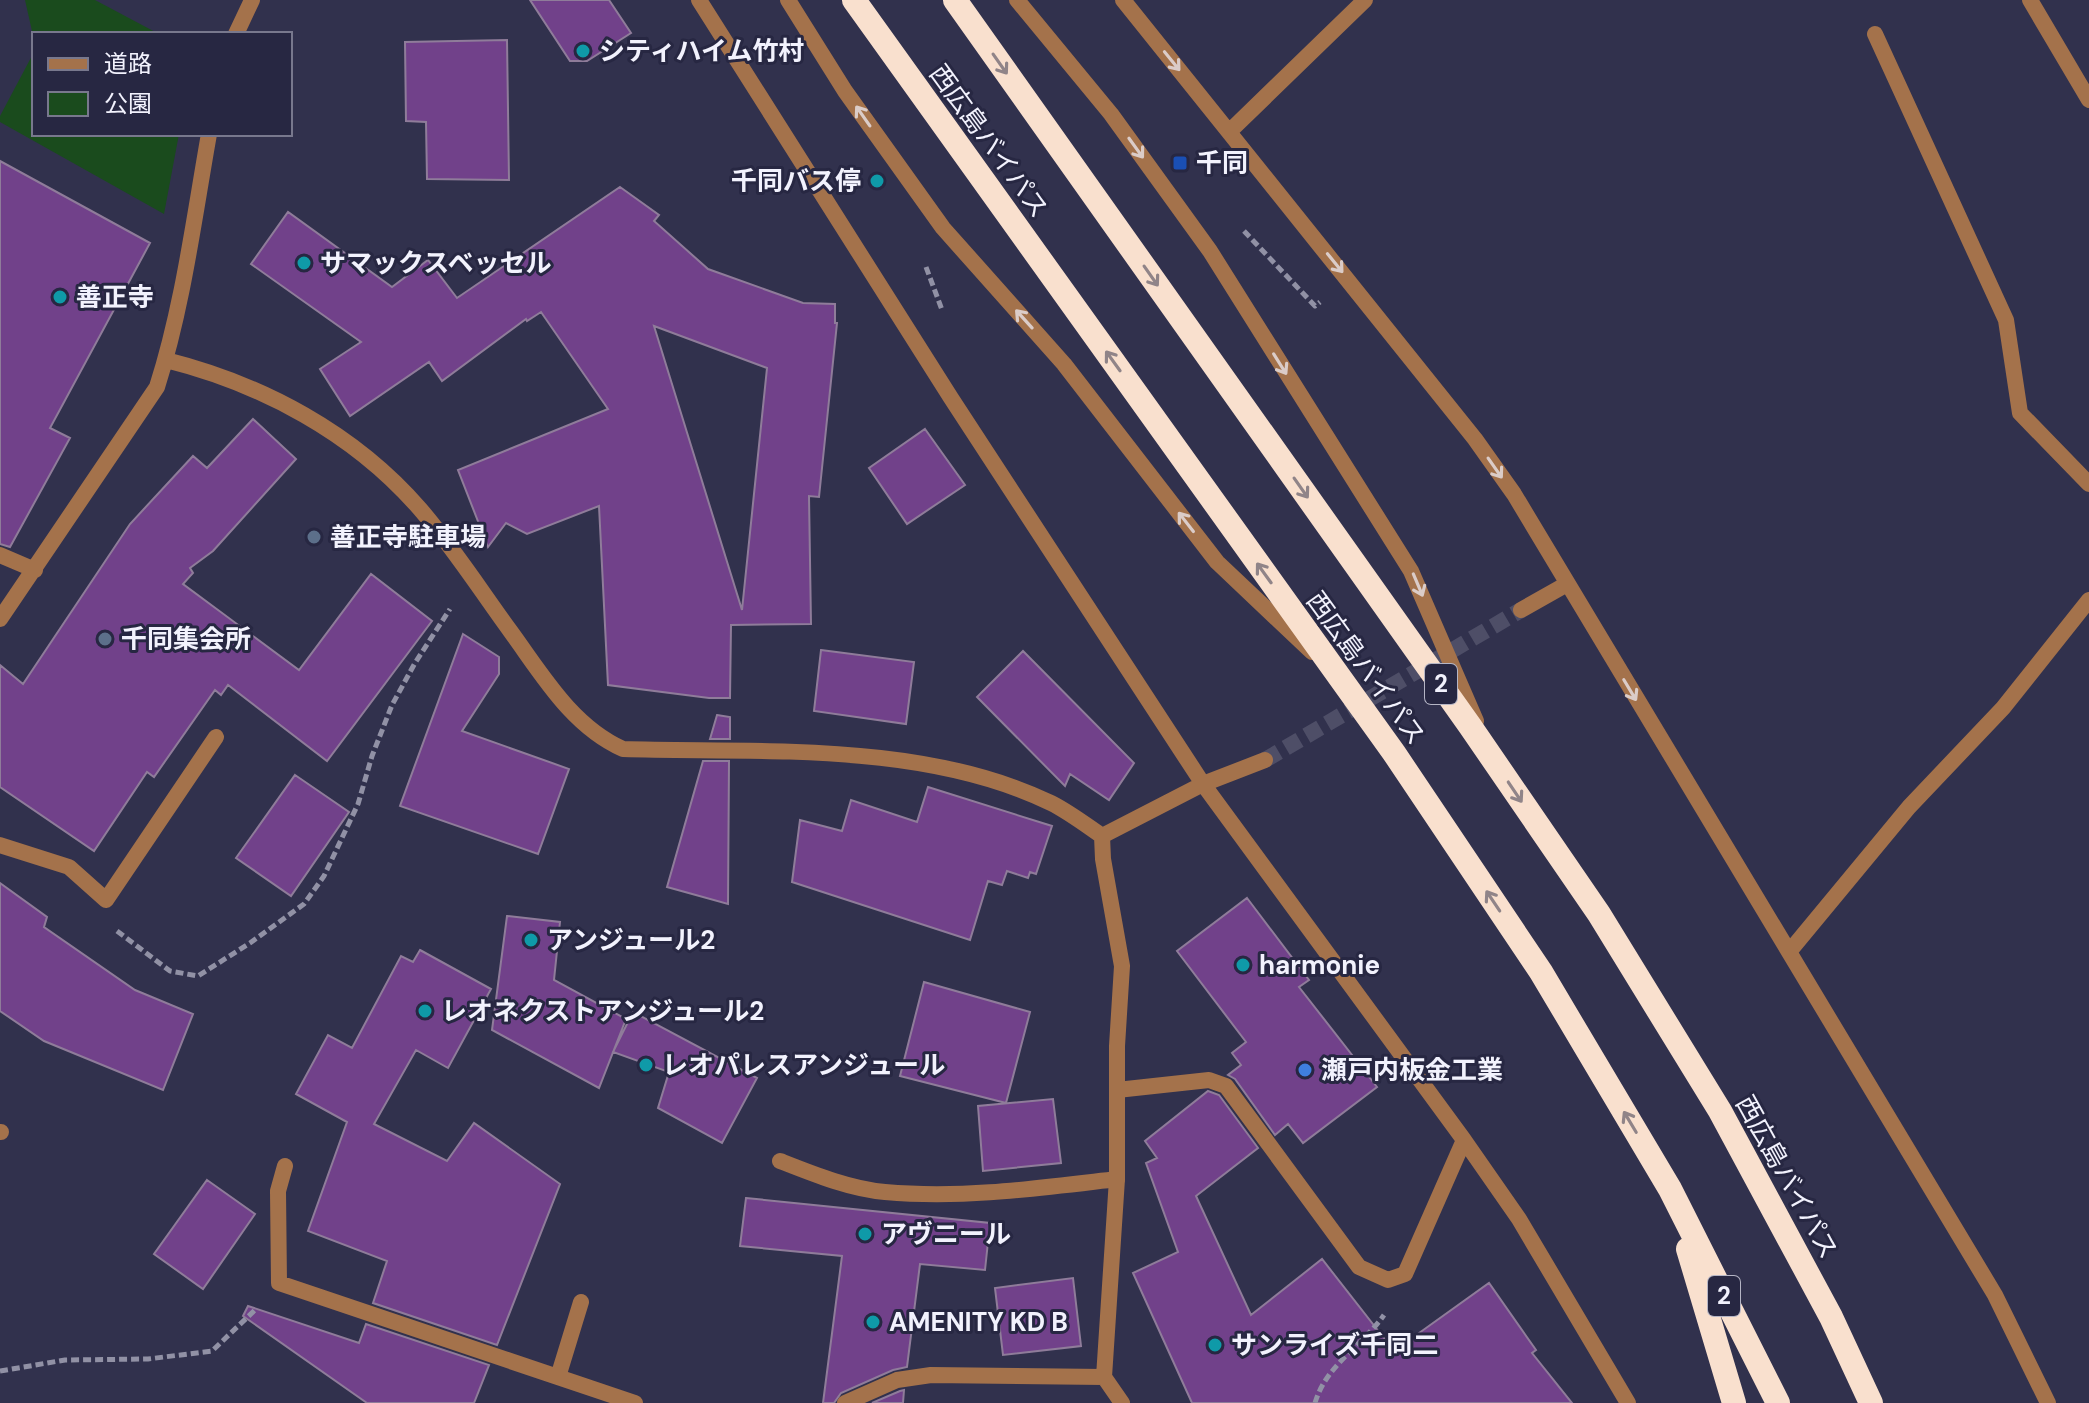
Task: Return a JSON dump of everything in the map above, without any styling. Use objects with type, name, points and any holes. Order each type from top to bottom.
[{"type":"highway","name":"西広島バイパス","points":[[854,0],[1394,753],[1541,972],[1670,1189],[1778,1403]]},
{"type":"highway","name":"西広島バイパス","points":[[955,0],[1599,914],[1720,1111],[1831,1317],[1871,1403]]},
{"type":"highway","name":"2","points":[[1670,1189],[1734,1403]]},
{"type":"street","points":[[237,32],[252,0]]},
{"type":"street","points":[[699,0],[951,398],[1203,784],[1519,1219],[1628,1403]]},
{"type":"street","points":[[788,0],[845,91],[943,228],[1064,364],[1217,562],[1339,677]]},
{"type":"street","points":[[1017,0],[1111,114],[1210,251],[1411,571],[1492,758]]},
{"type":"street","points":[[1123,0],[1475,439],[1514,494],[1995,1295],[2048,1403]]},
{"type":"street","points":[[1230,131],[1365,0]]},
{"type":"street","points":[[2030,0],[2089,100]]},
{"type":"street","points":[[1875,34],[2006,320],[2020,413],[2089,484]]},
{"type":"street","points":[[0,619],[157,387],[166,360],[209,136]]},
{"type":"street","points":[[166,360],[209,370],[273,397],[311,418],[377,466],[420,509],[582,725],[602,740],[623,749],[853,755],[917,762],[985,778],[1022,791],[1054,804],[1102,836]]},
{"type":"street","points":[[0,555],[35,570]]},
{"type":"street","points":[[1521,610],[1567,584]]},
{"type":"street","points":[[1789,952],[1909,807],[2003,708],[2089,600]]},
{"type":"street","points":[[0,845],[69,867],[106,900],[216,737]]},
{"type":"street","points":[[1102,836],[1203,784],[1265,760]]},
{"type":"street","points":[[1102,836],[1103,859],[1122,966],[1117,1046],[1117,1179],[1104,1377],[1122,1403]]},
{"type":"street","points":[[1117,1090],[1209,1080],[1226,1086],[1359,1267],[1388,1280],[1405,1274],[1464,1140]]},
{"type":"street","points":[[780,1161],[816,1175],[883,1192],[984,1195],[1117,1179]]},
{"type":"street","points":[[285,1166],[278,1191],[279,1283],[635,1403]]},
{"type":"street","points":[[558,1377],[581,1302]]},
{"type":"street","points":[[845,1403],[897,1380],[931,1375],[1104,1377]]},
{"type":"path","points":[[1241,227],[1315,306],[1326,297]]},
{"type":"path","points":[[106,900],[102,915],[116,930],[170,971],[198,976],[304,904],[324,876],[358,804],[392,705],[415,663],[472,580]]},
{"type":"path","points":[[1315,1403],[1320,1386],[1372,1331],[1391,1305],[1388,1280]]},
{"type":"path","points":[[0,1371],[65,1360],[148,1359],[212,1351],[248,1318],[279,1283]]},
{"type":"green space","points":[[25,0],[95,0],[155,32],[32,32]]},
{"type":"green space","points":[[32,56],[32,136],[179,136],[164,214],[0,122],[0,116]]},
{"type":"building","name":"シティハイム竹村","points":[[530,0],[609,0],[631,33],[587,61],[570,61]]},
{"type":"building","points":[[507,40],[509,180],[427,179],[426,122],[406,121],[405,42]]},
{"type":"building","name":"善正寺","points":[[0,161],[150,243],[50,428],[70,438],[10,547],[0,544]]},
{"type":"building","points":[[620,187],[659,215],[654,221],[708,269],[803,303],[835,304],[837,323],[819,497],[809,496],[811,624],[731,625],[730,698],[608,685],[599,506],[527,534],[506,523],[488,547],[458,470],[608,409],[541,312],[526,319],[442,381],[429,362],[350,416],[320,369],[361,342],[251,264],[288,212],[392,287],[428,260],[457,298]],"holes":[[[654,326],[767,368],[742,610]]]},
{"type":"building","points":[[253,419],[296,459],[213,551],[190,568],[193,573],[183,584],[299,670],[371,574],[432,621],[327,761],[228,685],[221,695],[215,690],[154,777],[147,772],[94,851],[0,787],[0,665],[23,684],[130,524],[193,456],[207,468]]},
{"type":"building","points":[[925,429],[965,485],[907,524],[869,468]]},
{"type":"building","points":[[463,634],[499,657],[499,674],[462,731],[569,769],[538,854],[400,806]]},
{"type":"building","points":[[821,650],[914,662],[906,724],[814,711]]},
{"type":"building","points":[[1023,651],[1134,763],[1109,800],[1070,774],[1065,786],[977,697]]},
{"type":"building","points":[[717,715],[730,717],[730,739],[710,739]]},
{"type":"building","points":[[703,761],[729,761],[728,904],[667,887]]},
{"type":"building","points":[[295,775],[349,812],[291,896],[236,858]]},
{"type":"building","points":[[928,787],[1052,826],[1036,874],[1030,872],[1028,878],[1007,871],[1002,885],[988,881],[970,940],[792,882],[800,820],[842,831],[851,800],[917,822]]},
{"type":"building","points":[[0,883],[47,917],[44,927],[135,990],[193,1014],[163,1090],[44,1041],[0,1011]]},
{"type":"building","points":[[1247,898],[1309,980],[1299,987],[1377,1087],[1303,1143],[1288,1124],[1275,1135],[1235,1079],[1228,1075],[1241,1065],[1232,1053],[1246,1042],[1177,951]]},
{"type":"building","points":[[507,916],[560,922],[554,980],[626,1019],[599,1088],[492,1030]]},
{"type":"building","points":[[420,950],[491,989],[448,1068],[416,1050],[374,1124],[447,1161],[474,1123],[560,1184],[497,1345],[373,1303],[387,1261],[308,1231],[347,1122],[296,1094],[328,1035],[352,1048],[401,956],[413,962]]},
{"type":"building","points":[[924,982],[1030,1012],[1006,1103],[900,1076]]},
{"type":"building","points":[[633,1012],[757,1078],[722,1143],[658,1108],[669,1072],[613,1052]]},
{"type":"building","points":[[1208,1091],[1219,1095],[1258,1148],[1196,1196],[1251,1315],[1322,1259],[1394,1351],[1489,1283],[1536,1350],[1532,1353],[1572,1403],[1192,1403],[1133,1273],[1178,1252],[1146,1163],[1157,1158],[1145,1141]]},
{"type":"building","points":[[1053,1099],[1061,1163],[983,1171],[978,1106]]},
{"type":"building","points":[[207,1180],[255,1214],[203,1289],[154,1254]]},
{"type":"building","points":[[746,1198],[990,1223],[985,1270],[920,1264],[907,1367],[841,1393],[834,1403],[823,1403],[842,1256],[740,1246]]},
{"type":"building","points":[[1073,1278],[1081,1346],[1003,1355],[995,1288]]},
{"type":"building","points":[[248,1306],[359,1343],[366,1324],[489,1365],[474,1403],[367,1403],[243,1316]]},
{"type":"building","points":[[904,1390],[903,1403],[872,1403],[900,1391]]},
{"type":"tunnel","points":[[1265,760],[1521,610]]},
{"type":"place","name":"シティハイム竹村","points":[[583,51]]},
{"type":"place","name":"千同","points":[[1180,163]]},
{"type":"place","name":"千同バス停","points":[[877,181]]},
{"type":"place","name":"サマックスベッセル","points":[[304,263]]},
{"type":"place","name":"善正寺","points":[[60,297]]},
{"type":"place","name":"善正寺駐車場","points":[[314,537]]},
{"type":"place","name":"千同集会所","points":[[105,639]]},
{"type":"place","name":"アンジュール2","points":[[531,940]]},
{"type":"place","name":"harmonie","points":[[1243,965]]},
{"type":"place","name":"レオネクストアンジュール2","points":[[425,1011]]},
{"type":"place","name":"レオパレスアンジュール","points":[[646,1065]]},
{"type":"place","name":"瀬戸内板金工業","points":[[1305,1070]]},
{"type":"place","name":"アヴニール","points":[[865,1234]]},
{"type":"place","name":"AMENITY KD B","points":[[873,1322]]},
{"type":"place","name":"サンライズ千同二","points":[[1215,1345]]}]
